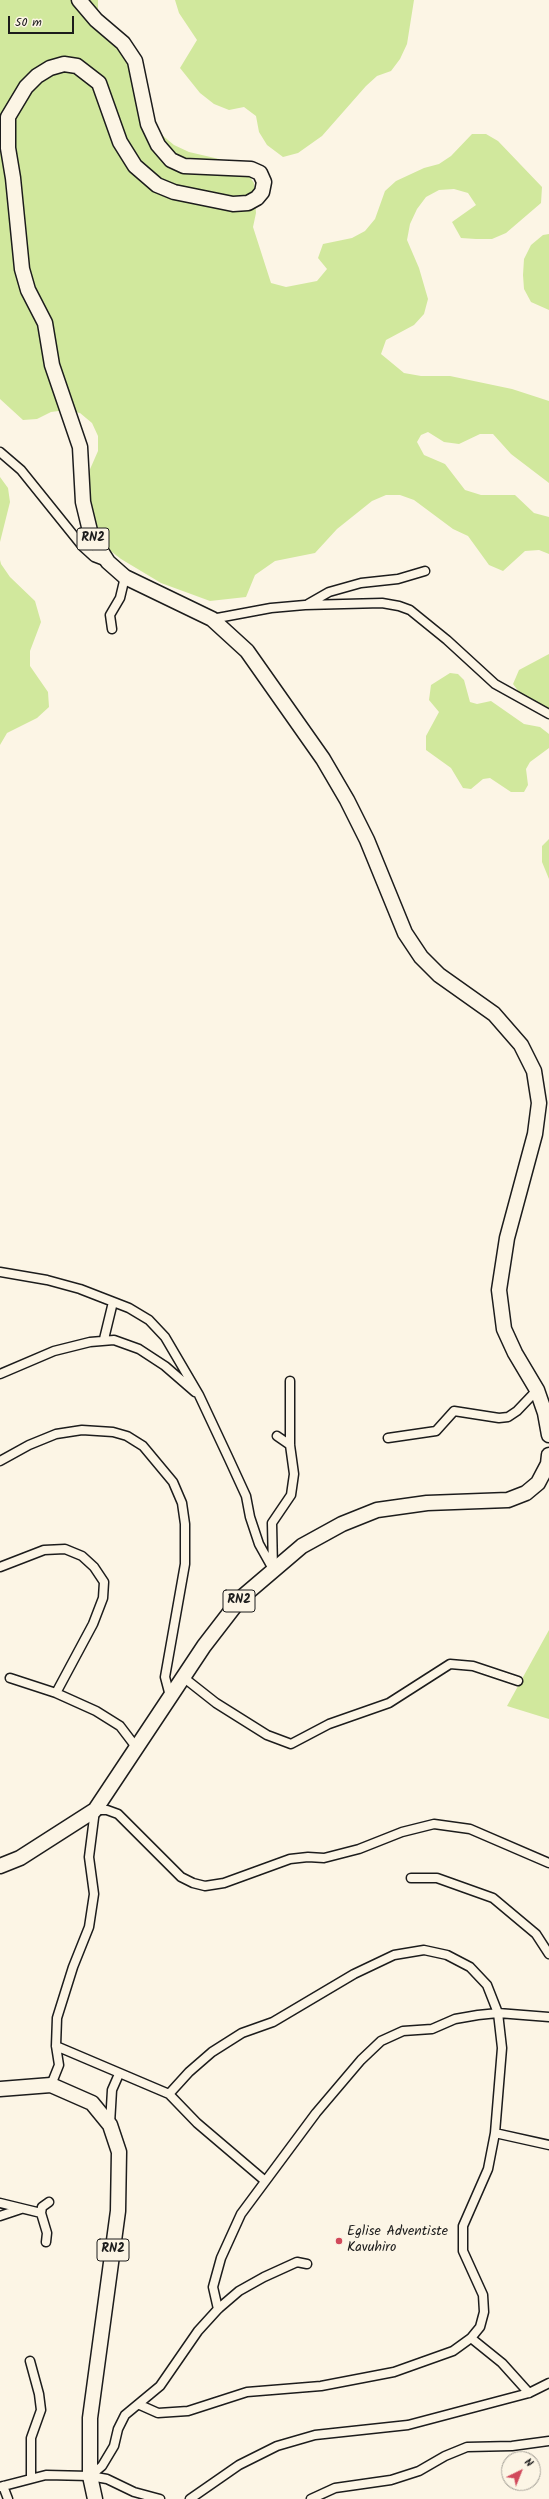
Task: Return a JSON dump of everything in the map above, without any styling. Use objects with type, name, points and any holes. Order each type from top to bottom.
[{"type":"highway","name":"RN2","points":[[79,0],[96,20],[122,43],[135,61],[148,124],[158,145],[171,160],[184,166],[251,169],[260,173],[264,182],[262,192],[257,198],[248,203],[233,204],[174,192],[157,185],[135,166],[120,142],[99,83],[77,66],[64,64],[50,68],[37,76],[26,87],[8,117],[8,148],[13,178],[22,269],[28,290],[44,323],[52,365],[80,447],[83,502],[91,535],[108,562],[126,577],[212,619],[247,651],[323,758],[367,840],[405,933],[421,957],[439,975],[494,1014],[521,1045],[534,1071],[539,1103],[536,1134],[507,1238],[499,1290],[504,1329],[515,1353],[548,1409],[549,1435]]},
{"type":"highway","name":"RN2","points":[[0,1866],[20,1858],[95,1810],[183,1677],[241,1598],[273,1569],[302,1546],[342,1524],[377,1510],[428,1502],[508,1500],[526,1494],[538,1483],[548,1464],[549,1455]]},
{"type":"highway","name":"RN2","points":[[0,2089],[51,2085],[92,2103],[110,2125],[119,2152],[118,2211],[90,2418],[90,2476],[95,2499]]},
{"type":"street","points":[[0,452],[21,470],[83,547],[94,557],[108,562]]},
{"type":"street","points":[[305,605],[329,592],[361,583],[398,579],[425,570]]},
{"type":"street","points":[[112,630],[110,615],[120,598],[126,577]]},
{"type":"street","points":[[212,619],[270,608],[305,605],[382,603],[410,610],[447,640],[495,684],[549,714]]},
{"type":"street","points":[[0,1272],[47,1280],[129,1308],[149,1320],[166,1336],[199,1395],[246,1496],[250,1517],[259,1544],[273,1569]]},
{"type":"street","points":[[104,1339],[112,1302]]},
{"type":"street","points":[[0,1374],[54,1351],[104,1339],[114,1340],[139,1349],[165,1366],[199,1395]]},
{"type":"street","points":[[273,1569],[272,1523],[291,1495],[294,1474],[290,1445],[290,1381]]},
{"type":"street","points":[[388,1438],[436,1431],[454,1410],[499,1418],[508,1417],[537,1390]]},
{"type":"street","points":[[0,1461],[29,1445],[56,1434],[82,1430],[112,1432],[128,1436],[142,1446],[173,1482],[182,1503],[186,1524],[185,1564],[165,1677],[170,1696]]},
{"type":"street","points":[[277,1436],[290,1445]]},
{"type":"street","points":[[0,1567],[44,1550],[65,1549],[82,1556],[94,1567],[104,1582],[103,1598],[93,1624],[56,1693]]},
{"type":"street","points":[[183,1677],[216,1703],[267,1735],[291,1744],[329,1724],[388,1703],[450,1664],[473,1666],[518,1681]]},
{"type":"street","points":[[10,1678],[56,1693],[96,1711],[120,1726],[136,1747]]},
{"type":"street","points":[[51,2085],[59,2065],[56,2046],[57,2018],[73,1967],[89,1927],[93,1900],[89,1857],[95,1810],[107,1810],[118,1814],[182,1877],[193,1883],[205,1886],[224,1883],[290,1859],[308,1857],[324,1858],[338,1855],[359,1849],[402,1832],[434,1824],[470,1829],[549,1863]]},
{"type":"street","points":[[411,1878],[436,1878],[493,1898],[536,1934],[549,1954]]},
{"type":"street","points":[[140,2405],[158,2413],[188,2411],[247,2392],[336,2383],[394,2372],[453,2351],[471,2338],[480,2327],[482,2320],[483,2295],[463,2251],[463,2226],[488,2169],[495,2133],[502,2048],[498,2013],[487,1985],[470,1967],[447,1955],[424,1950],[394,1955],[354,1974],[273,2022],[242,2034],[212,2052],[188,2072],[169,2094]]},
{"type":"street","points":[[218,2309],[213,2287],[221,2258],[241,2214],[264,2180],[361,2060],[381,2041],[404,2031],[432,2029],[455,2020],[498,2013],[549,2017]]},
{"type":"street","points":[[56,2046],[119,2074],[130,2076],[169,2094],[197,2123],[264,2180]]},
{"type":"street","points":[[110,2125],[112,2090],[119,2074]]},
{"type":"street","points":[[495,2133],[549,2146]]},
{"type":"street","points":[[46,2242],[47,2233],[41,2213],[42,2207],[49,2202]]},
{"type":"street","points":[[0,2203],[41,2213]]},
{"type":"street","points":[[0,2216],[22,2209]]},
{"type":"street","points":[[90,2476],[102,2466],[114,2446],[118,2428],[125,2415],[140,2405],[160,2386],[198,2330],[218,2309],[239,2291],[264,2276],[297,2262],[307,2264]]},
{"type":"street","points":[[471,2338],[502,2363],[530,2394]]},
{"type":"street","points":[[30,2361],[38,2388],[40,2410],[31,2438],[31,2478]]},
{"type":"street","points":[[190,2499],[239,2464],[277,2446],[315,2435],[408,2425],[530,2394],[549,2383]]},
{"type":"street","points":[[311,2499],[335,2488],[391,2480],[419,2471],[445,2456],[466,2447],[512,2446],[549,2440]]},
{"type":"street","points":[[8,2499],[2,2487],[31,2478],[52,2475],[90,2476],[107,2479],[134,2492],[160,2499]]},
{"type":"green space","points":[[0,0],[98,0],[98,17],[139,66],[154,122],[162,135],[174,145],[189,152],[232,162],[245,170],[254,183],[256,213],[253,227],[271,283],[286,287],[317,281],[327,269],[318,258],[323,244],[352,238],[365,231],[375,219],[385,191],[396,181],[424,168],[439,164],[451,156],[472,134],[486,134],[498,141],[542,187],[541,203],[506,233],[492,239],[476,239],[461,238],[452,222],[476,205],[468,193],[454,189],[439,190],[426,197],[417,209],[410,224],[407,240],[419,268],[428,299],[424,314],[414,325],[386,340],[381,354],[404,373],[421,376],[450,376],[512,389],[549,401],[549,483],[511,454],[493,434],[480,434],[459,444],[444,442],[428,432],[421,435],[417,442],[424,455],[445,464],[465,490],[481,495],[515,495],[534,513],[549,517],[549,554],[539,550],[525,551],[503,571],[489,565],[468,536],[453,529],[414,500],[400,495],[386,495],[372,501],[337,529],[315,553],[275,561],[255,575],[246,597],[210,601],[161,583],[121,559],[90,535],[80,492],[98,451],[98,436],[92,423],[80,413],[66,410],[51,412],[37,419],[23,420],[0,399]]},
{"type":"green space","points":[[175,0],[414,0],[407,44],[400,59],[391,71],[377,76],[366,86],[322,136],[298,153],[283,157],[267,145],[259,132],[256,116],[244,107],[229,110],[214,104],[200,93],[180,68],[197,40],[179,13]]},
{"type":"green space","points":[[549,234],[549,310],[531,302],[524,289],[523,275],[524,259],[531,245],[543,235]]},
{"type":"green space","points":[[0,477],[8,488],[10,502],[0,542]]},
{"type":"green space","points":[[0,560],[10,577],[35,601],[41,622],[30,651],[30,666],[48,692],[49,707],[37,718],[7,733],[0,745]]},
{"type":"green space","points":[[549,654],[549,709],[522,696],[513,684],[519,670]]},
{"type":"green space","points":[[450,673],[458,674],[464,680],[470,702],[477,704],[491,701],[524,724],[540,727],[549,734],[549,748],[530,762],[526,769],[528,785],[524,792],[511,792],[490,778],[483,779],[471,789],[463,788],[451,768],[426,750],[426,736],[439,712],[429,700],[431,685]]},
{"type":"green space","points":[[549,839],[549,879],[542,862],[542,846]]},
{"type":"green space","points":[[549,1630],[549,1719],[507,1706]]},
{"type":"place","name":"Eglise Adventiste Kavuhiro","points":[[339,2241]]}]
